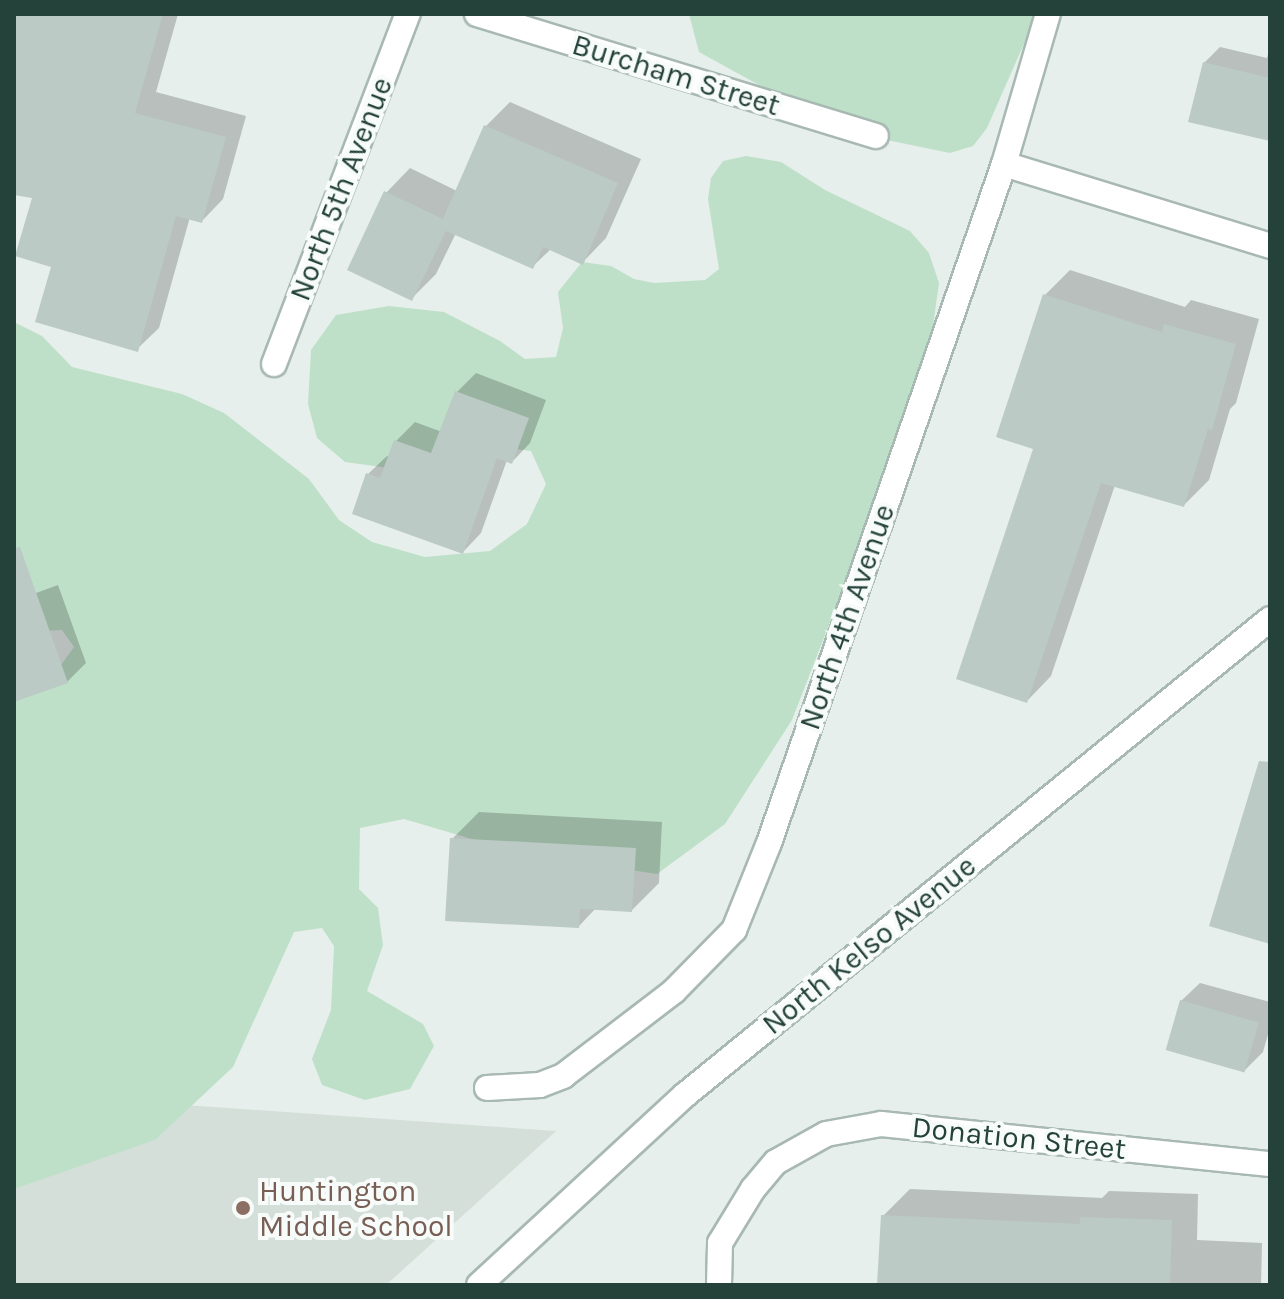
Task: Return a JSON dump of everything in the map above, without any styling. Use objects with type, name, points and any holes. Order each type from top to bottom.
[{"type":"street","name":"North 5th Avenue","points":[[274,364],[408,14]]},
{"type":"street","name":"Burcham Street","points":[[477,14],[876,136]]},
{"type":"street","name":"North 4th Avenue","points":[[487,1088],[540,1085],[563,1076],[674,991],[734,930],[769,843],[1004,164],[1048,14]]},
{"type":"street","points":[[1004,164],[1270,246]]},
{"type":"street","name":"North Kelso Avenue","points":[[479,1285],[685,1095],[1270,619]]},
{"type":"street","name":"Donation Street","points":[[719,1285],[720,1243],[753,1189],[776,1162],[826,1134],[881,1124],[1270,1164]]},
{"type":"shaded area","name":"Huntington Middle School","points":[[14,1093],[556,1131],[386,1285],[14,1285]]},
{"type":"green space","points":[[689,14],[1037,14],[987,128],[973,146],[950,153],[843,131],[699,52]]},
{"type":"green space","points":[[746,156],[781,162],[825,190],[910,231],[929,253],[939,283],[929,354],[914,385],[888,473],[792,720],[725,824],[657,874],[519,853],[404,819],[360,828],[359,889],[378,908],[383,945],[367,991],[423,1024],[434,1046],[410,1089],[365,1100],[322,1085],[312,1059],[331,1010],[334,946],[322,928],[294,932],[233,1067],[155,1140],[14,1189],[14,674],[61,665],[74,647],[62,630],[41,631],[14,642],[14,322],[42,336],[72,367],[182,394],[224,413],[309,479],[339,520],[372,542],[425,557],[490,551],[527,524],[546,484],[531,451],[472,443],[389,468],[345,462],[317,438],[308,404],[311,350],[336,315],[389,306],[444,312],[500,341],[525,359],[556,357],[563,328],[558,292],[582,262],[611,266],[634,279],[654,283],[705,280],[719,269],[708,199],[711,178],[723,161]]},
{"type":"building","points":[[14,14],[163,14],[135,113],[226,137],[202,223],[176,216],[138,352],[35,322],[51,267],[15,256],[32,198],[14,195]]},
{"type":"building","points":[[1203,62],[1270,78],[1270,141],[1188,122]]},
{"type":"building","points":[[484,125],[618,183],[583,265],[543,247],[533,269],[446,231],[412,301],[347,270],[384,191],[443,219]]},
{"type":"building","points":[[1043,294],[1162,332],[1164,324],[1236,344],[1212,430],[1208,429],[1184,507],[1101,483],[1027,703],[956,679],[1033,449],[996,437]]},
{"type":"building","points":[[455,391],[529,418],[512,464],[497,458],[463,554],[352,514],[366,473],[380,478],[394,440],[431,453]]},
{"type":"building","points":[[20,547],[68,683],[14,702],[14,548]]},
{"type":"building","points":[[1259,761],[1270,762],[1270,944],[1209,926]]},
{"type":"building","points":[[450,838],[636,848],[632,912],[580,909],[579,928],[445,921]]},
{"type":"building","points":[[1180,1000],[1259,1023],[1244,1073],[1166,1050]]},
{"type":"building","points":[[881,1215],[1080,1224],[1080,1217],[1172,1220],[1170,1285],[877,1285]]},
{"type":"place","name":"Huntington Middle School","points":[[243,1208]]}]
